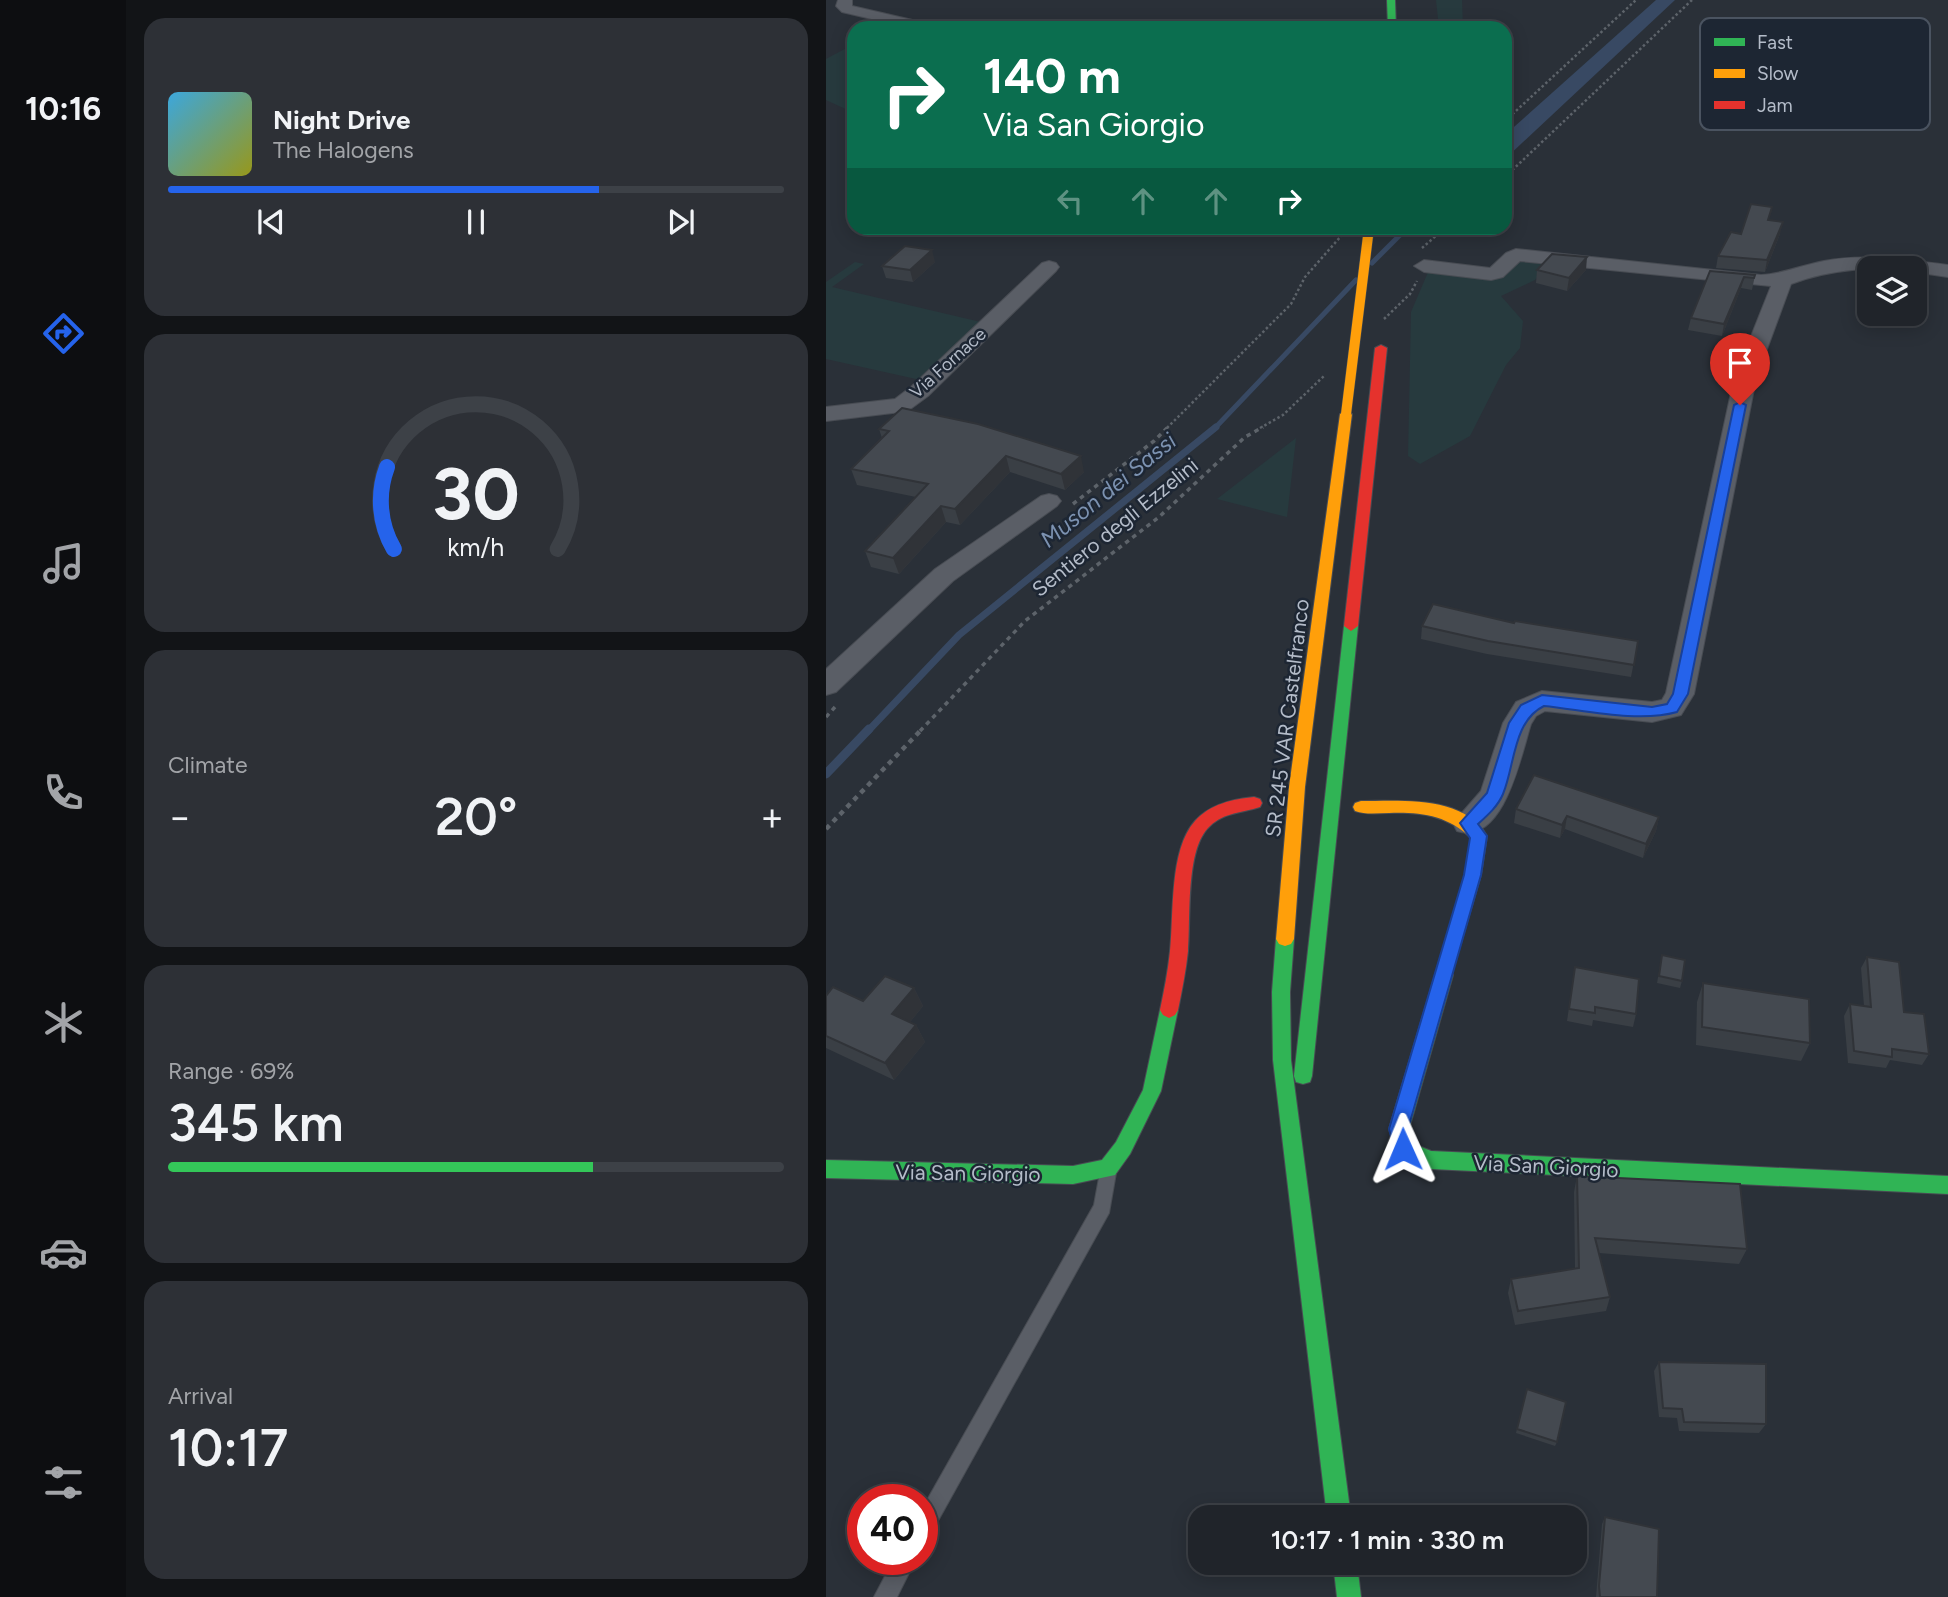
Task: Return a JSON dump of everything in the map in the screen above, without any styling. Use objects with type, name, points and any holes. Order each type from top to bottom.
[{"type":"main road","points":[[1391,0],[1392,21]]},
{"type":"main road","name":"SR 245 VAR Castelfranco","points":[[1338,1505],[1282,1060],[1281,992],[1297,787],[1368,235]]},
{"type":"main road","name":"SR 245 VAR Castelfranco","points":[[1302,1215],[1301,1106],[1382,335]]},
{"type":"main road","points":[[1108,1168],[1123,1148],[1152,1091],[1178,964],[1189,843],[1198,826],[1208,816],[1231,806],[1254,803]]},
{"type":"main road","points":[[1361,807],[1442,812],[1468,823]]},
{"type":"main road","name":"Via San Giorgio","points":[[1468,823],[1479,836],[1473,875],[1399,1129],[1403,1149],[1431,1160],[1948,1185]]},
{"type":"main road","name":"Via San Giorgio","points":[[826,1169],[1073,1175],[1108,1168]]},
{"type":"main road","points":[[1346,1575],[1349,1597]]},
{"type":"street","points":[[845,0],[843,6],[847,9],[899,21]]},
{"type":"street","points":[[1424,266],[1450,267],[1492,275],[1516,255],[1761,281],[1783,280],[1810,268],[1850,263],[1903,265],[1948,271]]},
{"type":"street","name":"Via Fornace","points":[[826,414],[901,405],[920,391],[1049,267]]},
{"type":"street","points":[[1468,823],[1485,808],[1495,794],[1517,723],[1526,709],[1542,701],[1652,712],[1671,708],[1681,694],[1745,379],[1783,280]]},
{"type":"street","points":[[832,694],[944,575],[1061,503]]},
{"type":"lane","points":[[938,1501],[1103,1207],[1108,1168]]},
{"type":"lane","points":[[885,1597],[897,1575]]},
{"type":"path","points":[[1512,115],[1636,0]]},
{"type":"path","points":[[1512,170],[1692,0]]},
{"type":"path","name":"Sentiero degli Ezzelini","points":[[1061,503],[1154,442],[1291,304],[1306,277],[1343,235]]},
{"type":"path","points":[[1382,335],[1410,294],[1424,266],[1419,251],[1437,235]]},
{"type":"path","name":"Sentiero degli Ezzelini","points":[[826,829],[1025,621],[1159,517],[1245,437],[1283,415],[1331,369]]},
{"type":"path","points":[[826,716],[832,694]]},
{"type":"green space","points":[[1436,0],[1462,0],[1463,21],[1438,21]]},
{"type":"green space","points":[[847,48],[847,110],[826,100],[826,59]]},
{"type":"green space","points":[[1518,258],[1548,263],[1535,280],[1501,296],[1523,321],[1520,348],[1506,365],[1470,436],[1420,464],[1408,456],[1411,312],[1429,270],[1488,280]]},
{"type":"green space","points":[[855,262],[864,264],[832,287],[985,323],[925,381],[826,359],[826,282]]},
{"type":"green space","points":[[1296,438],[1287,517],[1217,499]]},
{"type":"water","points":[[1656,0],[1675,0],[1512,152],[1512,129]]},
{"type":"building","points":[[1751,204],[1772,207],[1768,220],[1783,222],[1767,260],[1718,256],[1731,232],[1741,234]]},
{"type":"building","points":[[905,246],[932,250],[910,270],[882,266]]},
{"type":"building","points":[[1552,254],[1587,257],[1569,278],[1537,270]]},
{"type":"building","points":[[1710,271],[1755,275],[1754,278],[1744,277],[1724,324],[1691,318]]},
{"type":"building","points":[[902,408],[978,424],[1081,456],[1061,474],[1006,456],[955,509],[941,506],[893,558],[865,551],[928,484],[851,469],[889,431],[879,429]]},
{"type":"building","points":[[1433,604],[1514,623],[1515,621],[1638,641],[1634,665],[1488,641],[1422,626]]},
{"type":"building","points":[[1534,775],[1659,817],[1646,844],[1567,816],[1562,825],[1516,809]]},
{"type":"building","points":[[1662,955],[1685,960],[1682,981],[1659,976]]},
{"type":"building","points":[[1867,957],[1899,962],[1904,1012],[1924,1014],[1929,1054],[1892,1049],[1892,1057],[1854,1051],[1850,1004],[1871,1007]]},
{"type":"building","points":[[1575,967],[1639,979],[1636,1014],[1595,1007],[1595,1013],[1569,1009]]},
{"type":"building","points":[[885,976],[914,988],[892,1014],[916,1025],[885,1063],[826,1036],[826,996],[833,987],[863,1001]]},
{"type":"building","points":[[1703,983],[1809,999],[1810,1043],[1702,1027]]},
{"type":"building","points":[[1577,1176],[1740,1184],[1747,1249],[1595,1238],[1610,1297],[1518,1311],[1511,1279],[1579,1268]]},
{"type":"building","points":[[1659,1362],[1766,1364],[1766,1424],[1684,1422],[1682,1409],[1663,1408]]},
{"type":"building","points":[[1527,1389],[1566,1402],[1557,1442],[1517,1429]]},
{"type":"building","points":[[1605,1517],[1659,1529],[1657,1597],[1600,1597]]},
{"type":"waterway","name":"Muson dei Sassi","points":[[1372,263],[1400,235]]},
{"type":"waterway","name":"Muson dei Sassi","points":[[1216,427],[1356,280]]},
{"type":"waterway","name":"Muson dei Sassi","points":[[868,731],[959,635],[1216,427]]},
{"type":"waterway","name":"Muson dei Sassi","points":[[826,774],[869,729]]},
{"type":"traffic: fast","points":[[1391,0],[1392,21]]},
{"type":"traffic: fast","points":[[1303,1076],[1351,626]]},
{"type":"traffic: fast","points":[[1285,939],[1281,992],[1282,1060],[1338,1505]]},
{"type":"traffic: fast","points":[[1444,975],[1399,1129],[1403,1149],[1431,1160],[1948,1185]]},
{"type":"traffic: fast","points":[[826,1169],[1073,1175],[1108,1168],[1123,1148],[1152,1091],[1169,1010]]},
{"type":"traffic: fast","points":[[1346,1575],[1349,1597]]},
{"type":"traffic: slow","points":[[1346,414],[1368,235]]},
{"type":"traffic: slow","points":[[1285,939],[1297,787],[1346,414]]},
{"type":"traffic: slow","points":[[1361,807],[1409,807],[1440,811],[1467,825],[1479,836],[1473,875],[1444,975]]},
{"type":"traffic: jam","points":[[1351,626],[1381,348]]},
{"type":"traffic: jam","points":[[1169,1010],[1178,962],[1187,858],[1194,834],[1212,815],[1254,803]]},
{"type":"route","points":[[1403,1149],[1399,1129],[1473,875],[1479,836],[1468,823],[1485,808],[1495,794],[1517,723],[1526,709],[1542,701],[1652,712],[1671,708],[1681,694],[1740,405]]}]
